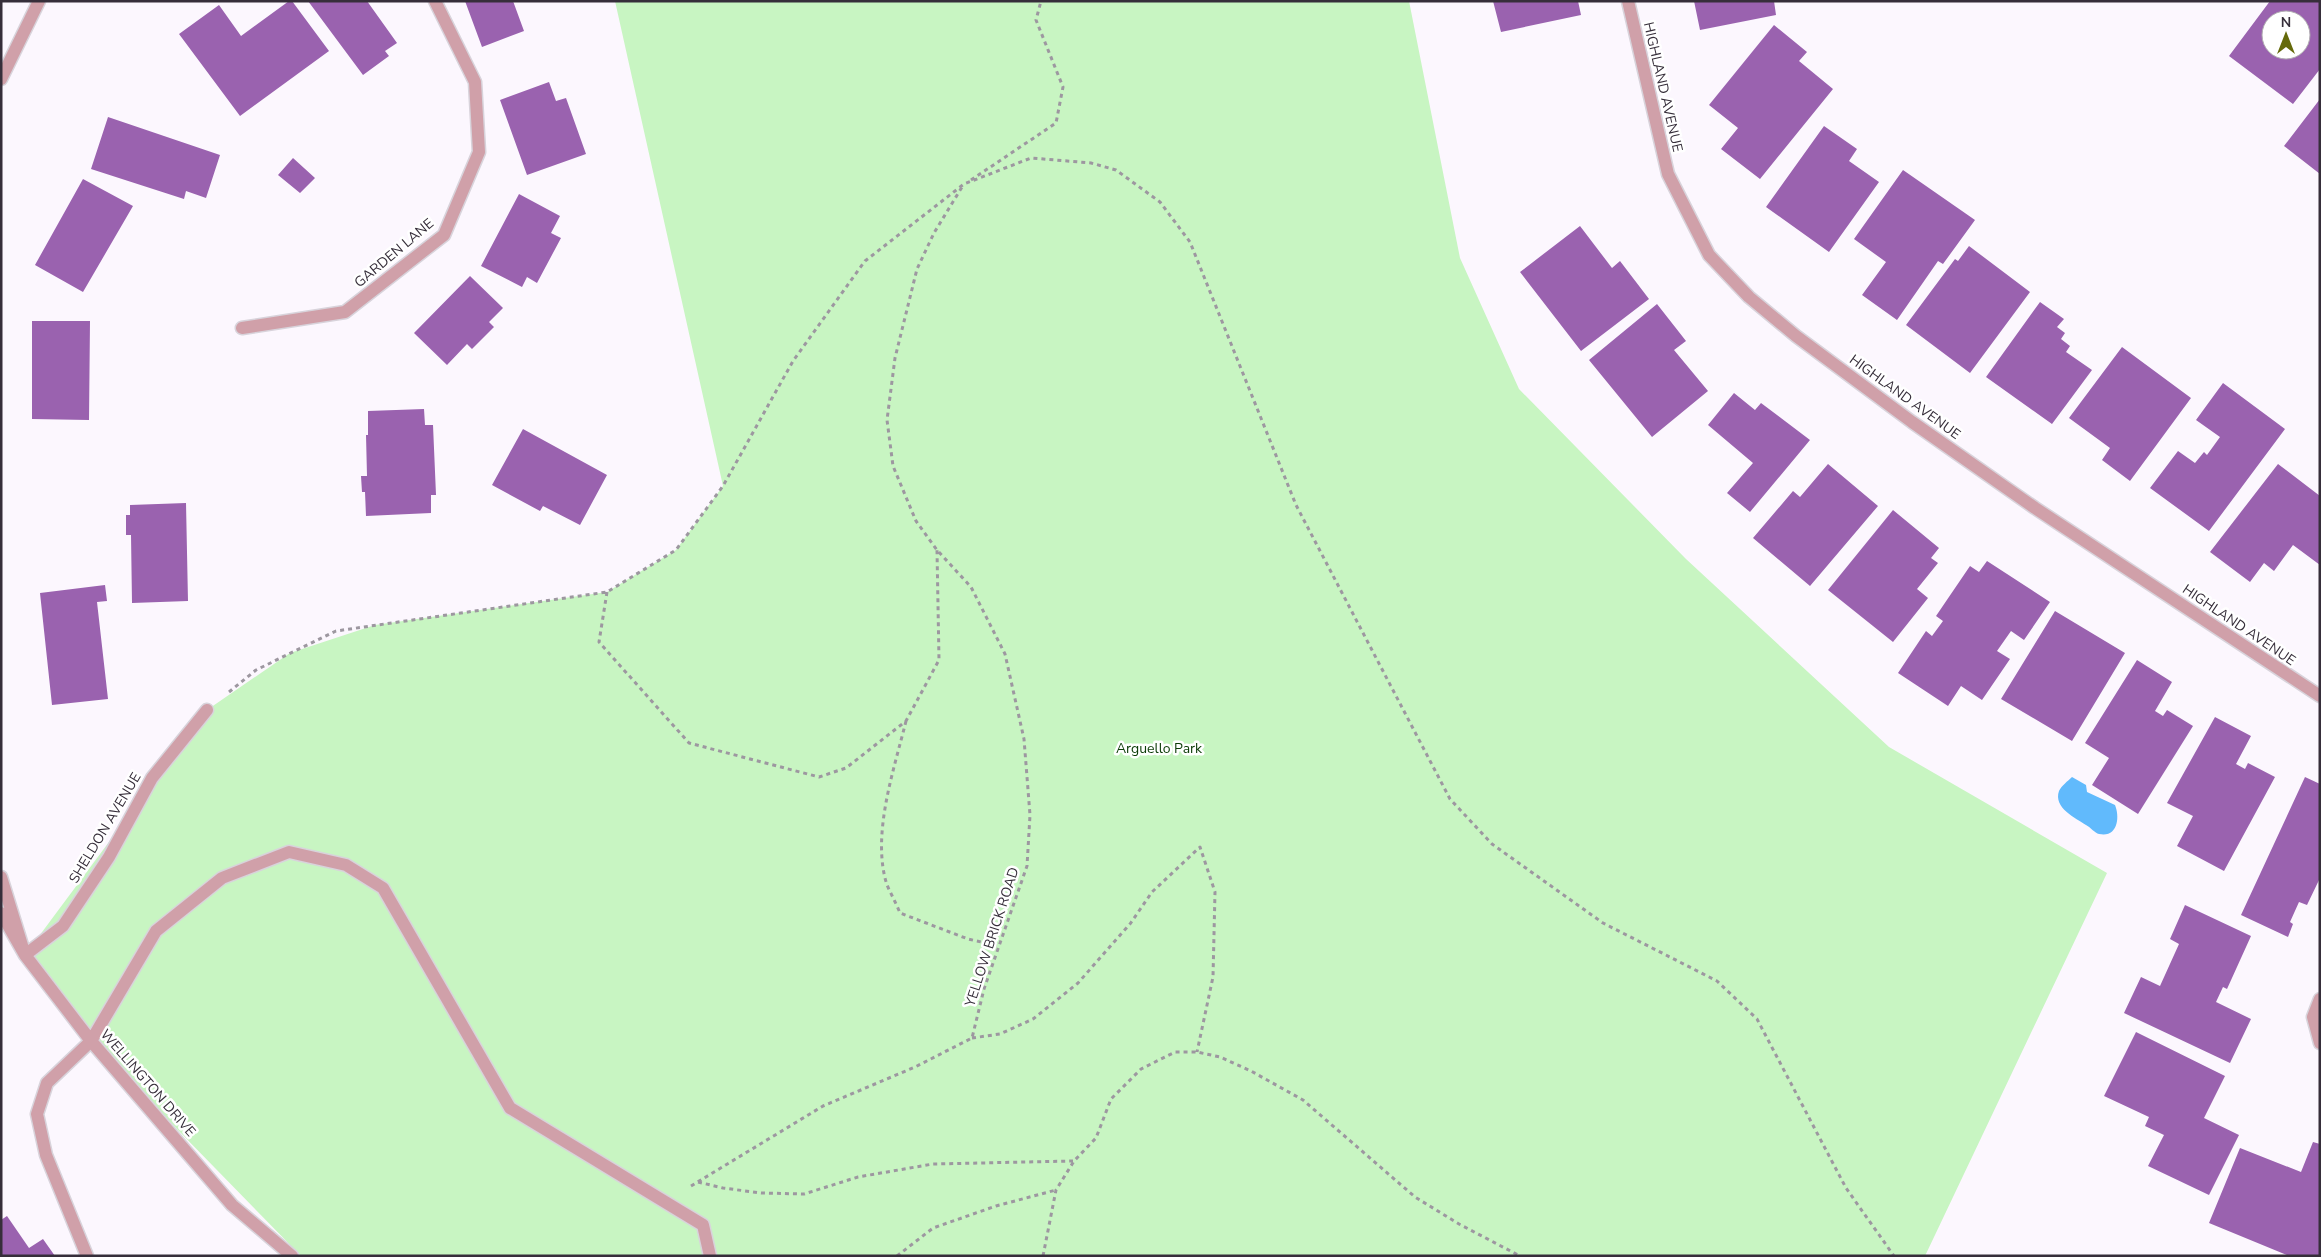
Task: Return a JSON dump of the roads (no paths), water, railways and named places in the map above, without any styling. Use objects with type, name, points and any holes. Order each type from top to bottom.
[{"type":"street","points":[[1,79],[39,1]]},
{"type":"street","name":"GARDEN LANE","points":[[242,328],[345,312],[444,235],[480,152],[475,82],[436,1]]},
{"type":"street","name":"HIGHLAND AVENUE","points":[[1628,1],[1668,174],[1709,255],[1749,297],[1796,336],[1912,422],[2035,508],[2320,696]]},
{"type":"street","name":"SHELDON AVENUE","points":[[25,955],[63,926],[109,857],[152,778],[207,710]]},
{"type":"street","points":[[87,1256],[46,1155],[37,1114],[47,1082],[91,1041],[156,931],[222,878],[289,852],[346,864],[383,888],[510,1108],[703,1225],[710,1256]]},
{"type":"street","points":[[1,877],[25,955]]},
{"type":"street","name":"WELLINGTON DRIVE","points":[[1,913],[25,955],[91,1041],[232,1205],[292,1256]]},
{"type":"street","points":[[2320,999],[2313,1016],[2320,1043]]},
{"type":"water","points":[[2072,777],[2086,785],[2087,792],[2115,805],[2117,821],[2114,830],[2110,833],[2097,833],[2071,816],[2062,807],[2058,797],[2059,791]]},
{"type":"park label","name":"Arguello Park","points":[[1159,748]]}]
